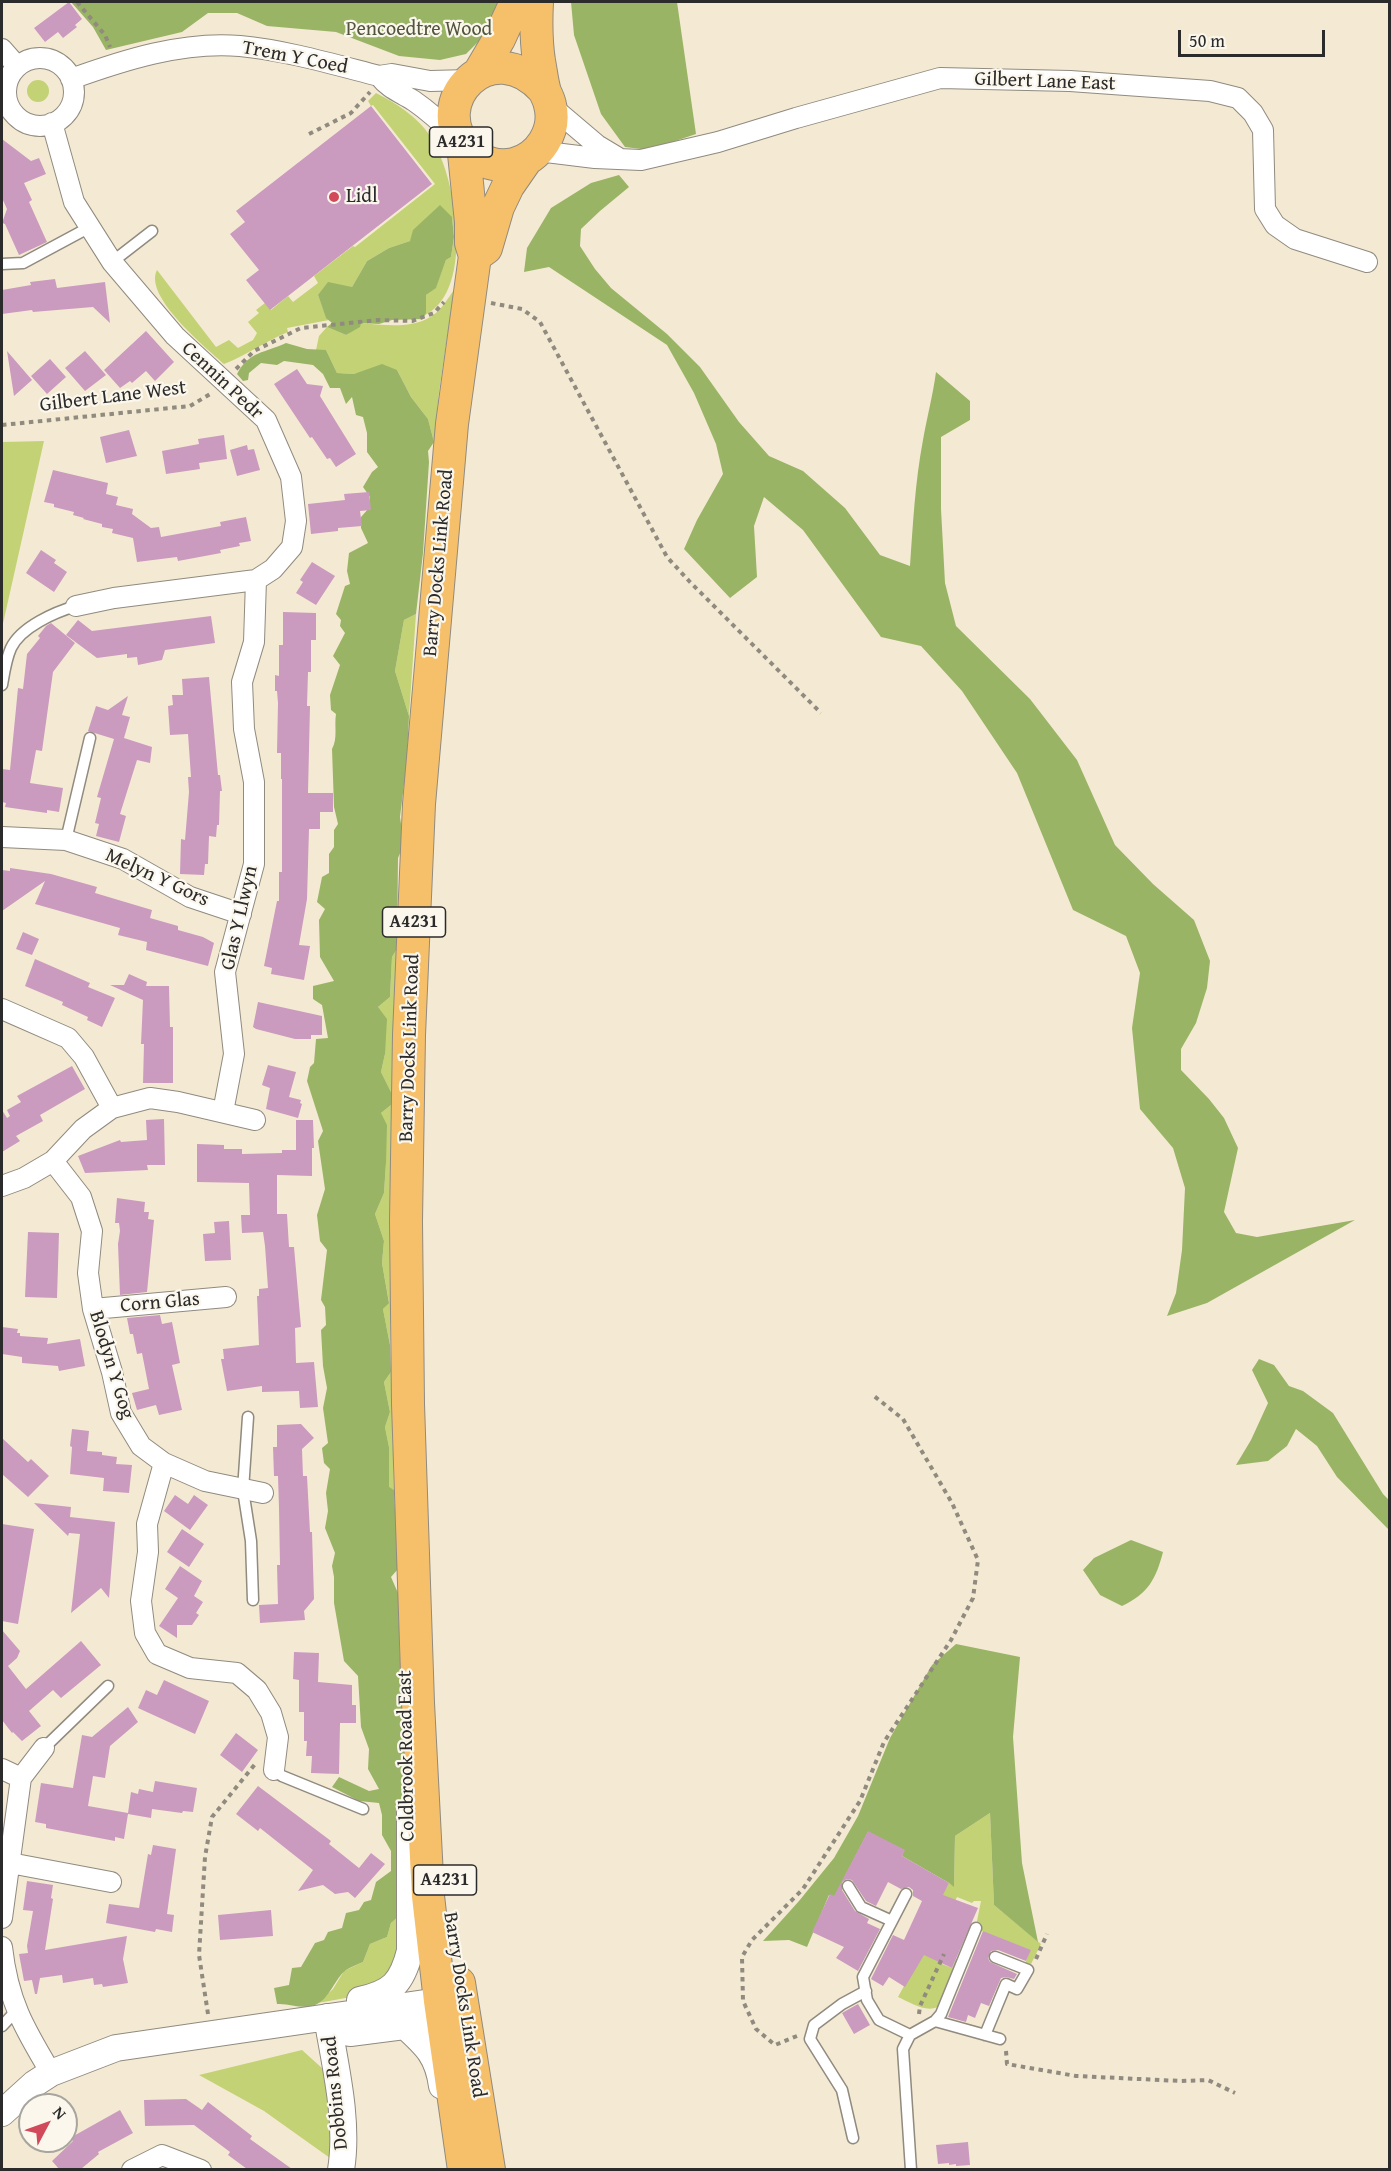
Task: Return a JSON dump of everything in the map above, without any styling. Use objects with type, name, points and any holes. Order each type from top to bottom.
[{"type":"main road","name":"A4231","points":[[516,2],[507,23],[474,76],[459,93],[454,109],[454,125],[461,142],[469,152],[482,161],[497,165],[512,165],[532,155],[546,139],[551,123],[537,35],[537,2]]},
{"type":"main road","points":[[474,76],[484,70],[501,67],[518,69],[533,77],[548,98]]},
{"type":"main road","name":"Barry Docks Link Road","points":[[461,142],[470,210],[471,243],[476,256],[454,405],[419,804],[405,1221],[408,1404],[418,1703],[428,1896],[452,2009],[479,2104],[489,2169]]},
{"type":"main road","name":"Barry Docks Link Road","points":[[476,256],[486,249],[498,207],[508,186],[532,155]]},
{"type":"main road","name":"Barry Docks Link Road","points":[[452,2009],[464,2169]]},
{"type":"street","name":"Trem Y Coed","points":[[71,79],[117,63],[196,47],[239,46],[258,48],[379,76],[392,74],[430,81],[474,76]]},
{"type":"street","points":[[2,50],[17,66]]},
{"type":"street","points":[[37,58],[57,63],[65,70],[74,89],[73,100],[61,118],[52,123],[33,125],[6,111],[6,86],[17,66],[37,58]]},
{"type":"street","name":"Trem Y Coed","points":[[379,76],[387,86],[407,96],[436,117],[461,142]]},
{"type":"street","name":"Gilbert Lane East","points":[[532,155],[641,160],[718,142],[940,78],[1070,81],[1210,91],[1238,98],[1253,113],[1263,130],[1265,209],[1275,225],[1295,239],[1367,262]]},
{"type":"street","points":[[548,98],[597,145],[622,159]]},
{"type":"street","name":"Cennin Pedr","points":[[52,123],[74,202],[112,262],[175,336],[266,420],[291,477],[296,521],[292,547],[273,569],[256,580]]},
{"type":"street","points":[[76,606],[114,598],[256,580]]},
{"type":"street","name":"Glas Y Llwyn","points":[[223,1112],[234,1054],[225,972],[254,864],[254,782],[244,729],[242,682],[254,642],[256,580]]},
{"type":"street","name":"Melyn Y Gors","points":[[2,837],[66,840],[123,859],[190,897],[241,914]]},
{"type":"street","points":[[2,1009],[68,1038],[84,1057],[112,1108]]},
{"type":"street","points":[[2,1186],[24,1178],[53,1161],[83,1129],[112,1108],[150,1098],[255,1120]]},
{"type":"street","name":"Blodyn Y Gog","points":[[53,1161],[81,1197],[92,1231],[88,1273],[93,1309],[122,1413],[141,1446],[164,1463],[205,1481],[263,1494]]},
{"type":"street","name":"Corn Glas","points":[[93,1309],[226,1297]]},
{"type":"street","points":[[164,1463],[147,1524],[148,1552],[141,1601],[145,1633],[157,1654],[190,1668],[237,1673],[257,1690],[271,1713],[278,1737],[274,1770]]},
{"type":"street","name":"Coldbrook Road East","points":[[327,2017],[335,2005],[380,1996],[393,1987],[400,1980],[411,1951],[410,1800],[405,1656],[415,1590]]},
{"type":"street","points":[[2,1918],[21,1778],[44,1748]]},
{"type":"street","points":[[2,1769],[21,1778]]},
{"type":"street","points":[[10,1863],[111,1882]]},
{"type":"street","points":[[2,1947],[5,1977],[16,2011],[51,2073]]},
{"type":"street","points":[[327,2017],[350,2033],[405,2025],[452,2009]]},
{"type":"street","name":"Coldbrook Road East","points":[[2,2113],[34,2084],[51,2073],[116,2048],[327,2017],[452,2009]]},
{"type":"street","name":"Dobbins Road","points":[[327,2017],[343,2132],[344,2155],[341,2169]]},
{"type":"street","points":[[405,2025],[425,2044],[438,2064],[454,2169]]},
{"type":"street","points":[[479,2104],[493,2127],[499,2169]]},
{"type":"street","points":[[132,2169],[162,2155],[201,2169]]},
{"type":"lane","points":[[2,264],[23,263],[90,227]]},
{"type":"lane","points":[[112,262],[152,231]]},
{"type":"lane","points":[[2,685],[11,649],[21,634],[54,613],[76,606]]},
{"type":"lane","points":[[66,840],[90,738]]},
{"type":"lane","points":[[248,1417],[243,1490],[251,1541],[253,1600]]},
{"type":"lane","points":[[44,1748],[108,1686]]},
{"type":"lane","points":[[274,1770],[282,1776],[363,1809]]},
{"type":"lane","points":[[848,1886],[861,1907],[892,1921]]},
{"type":"lane","points":[[906,1894],[863,1977],[867,2000],[879,2020],[914,2032]]},
{"type":"lane","points":[[911,2169],[903,2049],[914,2032],[934,2021],[941,2014],[976,1928]]},
{"type":"lane","points":[[985,2035],[1006,1984],[1017,1989],[1028,1970],[995,1957]]},
{"type":"lane","points":[[853,2138],[842,2090],[810,2039],[814,2025],[842,2004],[866,1991]]},
{"type":"lane","points":[[2,2026],[16,2011]]},
{"type":"lane","points":[[934,2021],[1000,2039]]},
{"type":"path","points":[[77,2],[105,35],[117,63]]},
{"type":"path","points":[[309,134],[351,113],[367,98],[379,76]]},
{"type":"path","name":"Gilbert Lane West","points":[[2,425],[190,406],[210,395],[254,351],[301,328],[378,320],[412,321],[434,313],[444,302],[453,286],[470,299]]},
{"type":"path","points":[[470,299],[522,309],[540,322],[668,557],[821,713]]},
{"type":"path","points":[[812,2031],[775,2045],[756,2029],[743,2001],[742,1957],[752,1940],[803,1889],[860,1801],[884,1742],[951,1640],[973,1598],[978,1560],[952,1503],[903,1419],[874,1396]]},
{"type":"path","points":[[212,2035],[199,1956],[205,1857],[212,1817],[250,1769]]},
{"type":"path","points":[[1028,1970],[1039,1955],[1047,1934]]},
{"type":"path","points":[[914,2032],[920,2008],[944,1954]]},
{"type":"path","points":[[1007,2064],[1076,2076],[1180,2081],[1208,2080],[1235,2093]]},
{"type":"green space","name":"Pencoedtre Wood","points":[[71,2],[499,2],[488,32],[466,54],[440,60],[399,56],[336,32],[267,26],[237,13],[208,13],[182,32],[106,50],[93,27]]},
{"type":"green space","points":[[571,2],[677,2],[696,134],[649,150],[625,147],[601,114],[574,35]]},
{"type":"green space","points":[[38,80],[46,83],[49,91],[46,99],[38,102],[30,99],[27,91],[30,83]]},
{"type":"green space","points":[[376,93],[406,111],[425,129],[439,154],[447,176],[456,230],[456,257],[451,282],[441,302],[425,315],[426,295],[436,287],[446,260],[451,257],[454,237],[452,217],[410,241],[389,248],[367,261],[352,287],[318,295],[329,320],[287,328],[288,332],[224,364],[178,321],[167,307],[155,281],[157,270],[216,347],[229,340],[238,348],[253,340],[257,333],[248,322],[259,313],[256,310],[265,303],[271,310],[288,296],[293,302],[318,283],[314,276],[435,184],[373,105],[371,106],[368,101]]},
{"type":"green space","points":[[619,175],[629,187],[581,229],[580,246],[595,269],[611,288],[667,334],[700,367],[739,422],[769,456],[803,471],[845,508],[880,555],[910,566],[918,472],[936,372],[970,401],[970,420],[941,437],[941,509],[945,583],[956,626],[1030,699],[1077,760],[1115,845],[1153,884],[1194,920],[1210,961],[1207,988],[1196,1023],[1181,1049],[1181,1070],[1224,1118],[1238,1148],[1224,1212],[1236,1233],[1257,1237],[1355,1220],[1207,1303],[1167,1316],[1176,1293],[1182,1250],[1185,1188],[1173,1148],[1140,1109],[1132,1028],[1140,973],[1126,936],[1073,910],[1017,773],[962,691],[921,646],[881,637],[803,530],[764,497],[754,526],[757,577],[730,598],[684,549],[697,520],[723,474],[716,444],[694,393],[667,345],[549,267],[524,272],[527,248],[551,208],[591,183]]},
{"type":"green space","points":[[440,205],[452,217],[454,237],[451,257],[446,260],[436,288],[426,295],[426,313],[423,319],[392,320],[379,324],[361,323],[360,327],[346,335],[327,327],[332,323],[326,318],[318,295],[328,282],[352,287],[367,261],[389,248],[410,241],[413,230]]},
{"type":"green space","points":[[454,290],[434,442],[428,419],[411,397],[397,370],[354,374],[337,373],[326,350],[316,350],[319,336],[327,327],[346,335],[361,323],[400,325],[419,322],[436,313]]},
{"type":"green space","points":[[286,343],[307,349],[326,350],[337,373],[354,374],[382,364],[397,370],[411,397],[428,419],[434,442],[428,451],[423,553],[416,614],[404,620],[395,671],[409,716],[407,760],[400,817],[404,844],[398,858],[397,949],[392,957],[390,997],[378,1007],[387,1019],[385,1054],[381,1072],[392,1094],[391,1105],[381,1113],[387,1125],[386,1163],[384,1193],[375,1214],[384,1241],[382,1263],[389,1303],[383,1309],[390,1345],[391,1372],[384,1382],[390,1412],[385,1427],[389,1447],[389,1487],[394,1490],[398,1569],[391,1577],[398,1593],[401,1692],[411,1793],[405,1801],[412,1807],[405,1911],[391,1923],[387,1937],[370,1944],[363,1962],[342,1974],[320,2002],[305,2007],[277,2004],[274,1988],[289,1985],[292,1968],[301,1967],[315,1943],[324,1940],[328,1932],[342,1928],[346,1913],[359,1910],[364,1902],[371,1900],[376,1882],[391,1871],[391,1851],[382,1835],[382,1815],[379,1803],[359,1801],[332,1787],[339,1777],[369,1791],[379,1789],[368,1769],[369,1749],[361,1727],[358,1676],[344,1661],[334,1603],[332,1566],[335,1553],[325,1528],[328,1511],[326,1493],[330,1469],[324,1463],[322,1448],[328,1443],[323,1408],[327,1388],[321,1330],[326,1325],[325,1307],[321,1300],[327,1250],[320,1241],[317,1215],[325,1189],[318,1141],[323,1131],[307,1081],[310,1067],[314,1063],[316,1039],[328,1038],[322,1005],[313,999],[313,986],[334,981],[320,957],[319,920],[325,909],[317,902],[322,877],[329,873],[329,854],[334,847],[334,830],[338,824],[334,807],[332,749],[336,714],[331,710],[330,695],[340,665],[333,656],[345,633],[340,626],[341,620],[336,614],[345,586],[350,584],[347,571],[349,553],[368,543],[361,528],[361,517],[369,508],[370,497],[363,487],[378,467],[367,452],[367,433],[363,417],[356,415],[352,397],[346,404],[340,388],[330,388],[323,374],[313,365],[284,361],[277,365],[261,363],[249,373],[248,380],[243,381],[237,374],[252,357]]},
{"type":"green space","points":[[44,441],[2,628],[2,442]]},
{"type":"green space","points":[[416,614],[409,716],[395,671],[404,620]]},
{"type":"green space","points":[[397,949],[392,1094],[381,1072],[385,1054],[378,1007],[390,997],[392,957]]},
{"type":"green space","points":[[391,1105],[390,1345],[383,1309],[389,1302],[382,1263],[384,1241],[375,1214],[384,1193],[386,1163],[381,1113]]},
{"type":"green space","points":[[1259,1359],[1274,1365],[1289,1386],[1303,1391],[1333,1413],[1389,1500],[1389,1530],[1337,1477],[1317,1446],[1296,1429],[1287,1446],[1268,1461],[1236,1465],[1251,1440],[1268,1403],[1252,1370]]},
{"type":"green space","points":[[391,1372],[394,1490],[389,1488],[389,1447],[385,1427],[390,1412],[384,1382]]},
{"type":"green space","points":[[1131,1540],[1163,1552],[1150,1585],[1145,1591],[1122,1606],[1100,1595],[1083,1570],[1094,1558]]},
{"type":"green space","points":[[956,1644],[1020,1657],[1013,1737],[1022,1863],[1038,1942],[994,1905],[990,1813],[955,1836],[954,1887],[902,1856],[904,1850],[868,1832],[843,1880],[837,1898],[829,1895],[807,1947],[789,1940],[763,1941],[834,1858],[858,1816],[890,1738],[932,1665]]},
{"type":"green space","points":[[990,1813],[994,1905],[1041,1944],[1031,1964],[1025,1964],[1030,1950],[982,1931],[976,1926],[981,1901],[972,1903],[957,1897],[950,1912],[935,1908],[949,1883],[954,1886],[955,1836]]},
{"type":"green space","points":[[405,1911],[395,1974],[362,1995],[318,2003],[333,1989],[344,1971],[363,1962],[370,1944],[387,1937],[391,1923]]},
{"type":"green space","points":[[914,1940],[946,1955],[942,1964],[952,1968],[956,1959],[958,1960],[939,2006],[935,2008],[918,2006],[898,1997],[904,1986]]},
{"type":"green space","points":[[302,2050],[323,2069],[332,2111],[330,2158],[264,2111],[199,2075]]},
{"type":"building","points":[[69,2],[82,19],[75,25],[77,27],[63,38],[58,32],[45,42],[34,28]]},
{"type":"building","name":"Lidl","points":[[371,106],[432,184],[270,310],[246,280],[259,270],[230,234],[245,222],[236,211]]},
{"type":"building","points":[[2,139],[31,161],[39,158],[46,174],[24,183],[32,200],[29,202],[47,242],[19,255],[5,224],[2,223],[7,209],[2,198]]},
{"type":"building","points":[[55,279],[57,288],[105,282],[110,323],[93,307],[2,314],[2,290],[31,285],[30,282]]},
{"type":"building","points":[[146,331],[174,362],[155,381],[146,371],[132,383],[130,381],[120,388],[104,370]]},
{"type":"building","points":[[7,351],[32,380],[14,396]]},
{"type":"building","points":[[85,351],[106,375],[85,391],[65,368]]},
{"type":"building","points":[[50,359],[66,377],[47,394],[31,376]]},
{"type":"building","points":[[297,369],[307,384],[323,386],[320,396],[356,454],[336,467],[330,458],[327,459],[312,437],[310,438],[274,384]]},
{"type":"building","points":[[129,430],[137,456],[106,463],[100,437]]},
{"type":"building","points":[[224,435],[227,459],[199,463],[200,469],[166,474],[162,451],[199,444],[198,439]]},
{"type":"building","points":[[247,445],[248,450],[254,449],[260,470],[237,476],[230,450]]},
{"type":"building","points":[[53,470],[108,483],[106,494],[118,497],[116,505],[133,509],[132,514],[151,528],[159,527],[161,537],[221,526],[220,522],[246,517],[251,541],[220,550],[221,553],[178,561],[177,557],[137,562],[133,538],[112,533],[113,529],[102,527],[102,524],[83,519],[73,515],[74,512],[44,502]]},
{"type":"building","points":[[369,492],[371,510],[360,511],[362,526],[311,534],[308,504],[345,500],[344,494]]},
{"type":"building","points":[[41,550],[56,560],[54,563],[67,572],[54,592],[26,573]]},
{"type":"building","points":[[312,562],[335,576],[316,605],[296,593],[303,582],[300,580]]},
{"type":"building","points":[[283,612],[316,613],[316,640],[311,640],[311,672],[308,672],[307,706],[310,706],[308,793],[333,793],[333,812],[320,812],[320,829],[309,829],[307,899],[299,945],[310,946],[304,980],[271,974],[272,968],[264,966],[277,901],[279,901],[279,872],[282,872],[282,779],[281,753],[277,753],[278,703],[275,675],[279,676],[279,645],[283,645]]},
{"type":"building","points":[[211,616],[215,643],[165,650],[162,660],[138,665],[137,657],[127,658],[127,654],[97,658],[66,635],[78,620],[92,631]]},
{"type":"building","points":[[51,623],[75,643],[53,672],[42,751],[36,750],[30,783],[63,788],[59,812],[47,810],[47,813],[5,807],[6,803],[2,802],[2,769],[10,770],[18,688],[23,689],[27,654],[40,638],[38,636]]},
{"type":"building","points":[[209,677],[218,775],[220,775],[222,791],[220,791],[219,825],[217,825],[216,837],[209,836],[208,864],[205,864],[204,875],[180,874],[181,839],[185,840],[189,792],[188,777],[191,777],[188,734],[170,735],[168,706],[173,705],[172,695],[183,695],[182,679]]},
{"type":"building","points":[[128,696],[122,715],[130,717],[124,738],[152,747],[150,763],[137,760],[120,814],[126,816],[119,842],[96,836],[99,824],[95,823],[101,798],[97,797],[114,739],[88,731],[96,706],[108,710]]},
{"type":"building","points":[[10,868],[51,874],[97,887],[95,893],[152,910],[150,918],[178,926],[178,930],[203,937],[214,943],[208,966],[146,950],[147,942],[118,935],[120,928],[35,904],[45,881],[2,911],[2,870],[10,871]]},
{"type":"building","points":[[23,932],[39,939],[32,955],[16,949]]},
{"type":"building","points":[[35,959],[90,983],[88,987],[115,998],[102,1027],[87,1020],[88,1017],[62,1005],[63,1002],[25,986]]},
{"type":"building","points":[[129,974],[147,982],[146,986],[169,986],[170,1027],[173,1027],[173,1083],[143,1083],[144,1044],[141,1044],[143,1000],[110,985],[124,985]]},
{"type":"building","points":[[258,1002],[322,1016],[322,1035],[311,1035],[311,1039],[295,1039],[256,1029],[253,1027]]},
{"type":"building","points":[[268,1065],[296,1072],[289,1097],[301,1100],[298,1118],[266,1109],[270,1088],[262,1085]]},
{"type":"building","points":[[72,1066],[85,1089],[40,1115],[43,1121],[16,1136],[20,1141],[2,1152],[2,1110],[7,1118],[10,1116],[7,1110],[21,1102],[17,1096]]},
{"type":"building","points":[[164,1119],[165,1165],[147,1165],[148,1170],[85,1173],[78,1156],[120,1140],[121,1142],[147,1140],[146,1120]]},
{"type":"building","points":[[296,1120],[313,1120],[312,1176],[277,1175],[277,1214],[287,1214],[289,1247],[294,1247],[301,1327],[295,1328],[296,1363],[314,1362],[318,1407],[300,1408],[299,1391],[262,1392],[262,1386],[227,1391],[221,1359],[224,1359],[223,1349],[259,1345],[257,1296],[259,1296],[259,1289],[268,1288],[263,1232],[242,1233],[241,1215],[250,1215],[249,1183],[197,1182],[197,1144],[224,1145],[224,1149],[242,1149],[242,1154],[282,1153],[282,1150],[296,1150]]},
{"type":"building","points":[[117,1198],[145,1202],[144,1212],[149,1212],[148,1219],[154,1220],[147,1292],[120,1295],[118,1244],[120,1231],[119,1223],[115,1223]]},
{"type":"building","points":[[229,1221],[231,1260],[205,1261],[203,1234],[215,1233],[214,1222]]},
{"type":"building","points":[[28,1232],[59,1233],[57,1298],[25,1297]]},
{"type":"building","points":[[160,1315],[162,1324],[172,1322],[180,1363],[172,1365],[182,1410],[159,1415],[156,1405],[137,1410],[132,1393],[149,1389],[142,1353],[137,1354],[127,1318]]},
{"type":"building","points":[[2,1327],[18,1329],[17,1333],[20,1333],[20,1336],[48,1338],[47,1344],[80,1339],[85,1366],[59,1371],[58,1366],[22,1363],[22,1357],[2,1354]]},
{"type":"building","points":[[301,1424],[314,1438],[302,1449],[303,1476],[307,1476],[310,1532],[312,1532],[314,1599],[304,1611],[305,1620],[260,1623],[259,1605],[278,1604],[277,1565],[280,1565],[278,1476],[274,1476],[273,1447],[277,1447],[277,1425]]},
{"type":"building","points":[[72,1429],[89,1431],[87,1451],[102,1452],[102,1455],[117,1457],[116,1464],[132,1465],[129,1493],[103,1491],[104,1478],[70,1474]]},
{"type":"building","points":[[2,1438],[28,1462],[31,1459],[49,1476],[28,1497],[2,1474]]},
{"type":"building","points":[[175,1495],[188,1504],[194,1495],[208,1505],[190,1530],[164,1511]]},
{"type":"building","points":[[34,1503],[71,1507],[70,1517],[115,1522],[109,1598],[101,1588],[71,1613],[80,1534],[69,1533],[68,1536]]},
{"type":"building","points":[[2,1524],[34,1529],[18,1624],[2,1621]]},
{"type":"building","points":[[182,1529],[204,1544],[189,1567],[167,1552]]},
{"type":"building","points":[[180,1566],[202,1581],[194,1596],[203,1602],[196,1613],[199,1615],[192,1625],[177,1625],[177,1638],[159,1626],[178,1598],[165,1589]]},
{"type":"building","points":[[2,1630],[20,1651],[17,1658],[8,1666],[26,1689],[81,1641],[101,1665],[61,1698],[53,1690],[29,1711],[41,1726],[22,1741],[2,1720]]},
{"type":"building","points":[[294,1652],[319,1653],[318,1682],[352,1685],[352,1705],[356,1705],[356,1723],[340,1723],[339,1774],[311,1773],[312,1756],[306,1756],[307,1741],[304,1741],[304,1712],[299,1712],[299,1680],[293,1679]]},
{"type":"building","points":[[164,1680],[209,1701],[195,1734],[138,1708],[146,1690],[157,1695]]},
{"type":"building","points":[[128,1707],[138,1722],[110,1746],[105,1778],[93,1776],[88,1806],[128,1813],[131,1792],[138,1794],[139,1789],[153,1792],[155,1781],[197,1788],[193,1812],[183,1811],[182,1813],[152,1809],[151,1818],[128,1814],[124,1839],[115,1837],[115,1841],[46,1828],[46,1824],[35,1822],[41,1783],[73,1788],[82,1735],[92,1737]]},
{"type":"building","points":[[236,1733],[258,1750],[242,1772],[220,1755]]},
{"type":"building","points":[[258,1786],[331,1841],[329,1844],[359,1868],[371,1853],[385,1864],[355,1898],[348,1892],[335,1894],[323,1885],[298,1891],[313,1870],[260,1828],[258,1831],[236,1814]]},
{"type":"building","points":[[868,1831],[905,1850],[902,1856],[949,1883],[943,1895],[978,1908],[952,1968],[924,1955],[905,1987],[889,1977],[883,1986],[871,1979],[893,1935],[904,1940],[922,1901],[913,1896],[913,1890],[909,1887],[901,1889],[888,1882],[876,1906],[866,1901],[852,1880],[847,1879],[842,1882],[842,1890],[855,1911],[869,1919],[867,1923],[880,1929],[858,1971],[836,1958],[844,1947],[812,1932],[830,1894],[834,1896]]},
{"type":"building","points":[[153,1845],[176,1849],[167,1914],[174,1915],[172,1932],[156,1929],[155,1932],[106,1923],[109,1904],[139,1908],[148,1854],[151,1855]]},
{"type":"building","points":[[27,1881],[53,1885],[45,1950],[127,1936],[123,1959],[128,1983],[103,1987],[102,1984],[94,1985],[93,1978],[63,1983],[62,1975],[40,1978],[37,1994],[35,1994],[32,1980],[24,1981],[19,1954],[28,1953],[27,1946],[33,1911],[23,1910]]},
{"type":"building","points":[[271,1910],[273,1936],[220,1940],[218,1915]]},
{"type":"building","points":[[983,1931],[1031,1950],[1026,1961],[998,1950],[991,1951],[988,1958],[990,1962],[1017,1974],[1014,1979],[1001,1978],[989,2006],[981,2003],[975,2018],[968,2015],[966,2022],[948,2017]]},
{"type":"building","points":[[858,2004],[870,2025],[854,2034],[842,2013]]},
{"type":"building","points":[[186,2099],[202,2110],[208,2102],[252,2136],[250,2139],[292,2169],[247,2169],[228,2155],[230,2152],[194,2125],[145,2126],[144,2100]]},
{"type":"building","points":[[120,2110],[133,2133],[98,2152],[99,2154],[81,2169],[59,2169],[52,2161],[60,2153],[78,2153],[78,2134]]},
{"type":"building","points":[[968,2142],[970,2165],[938,2164],[936,2145]]},
{"type":"place","name":"Lidl","points":[[334,197]]}]
